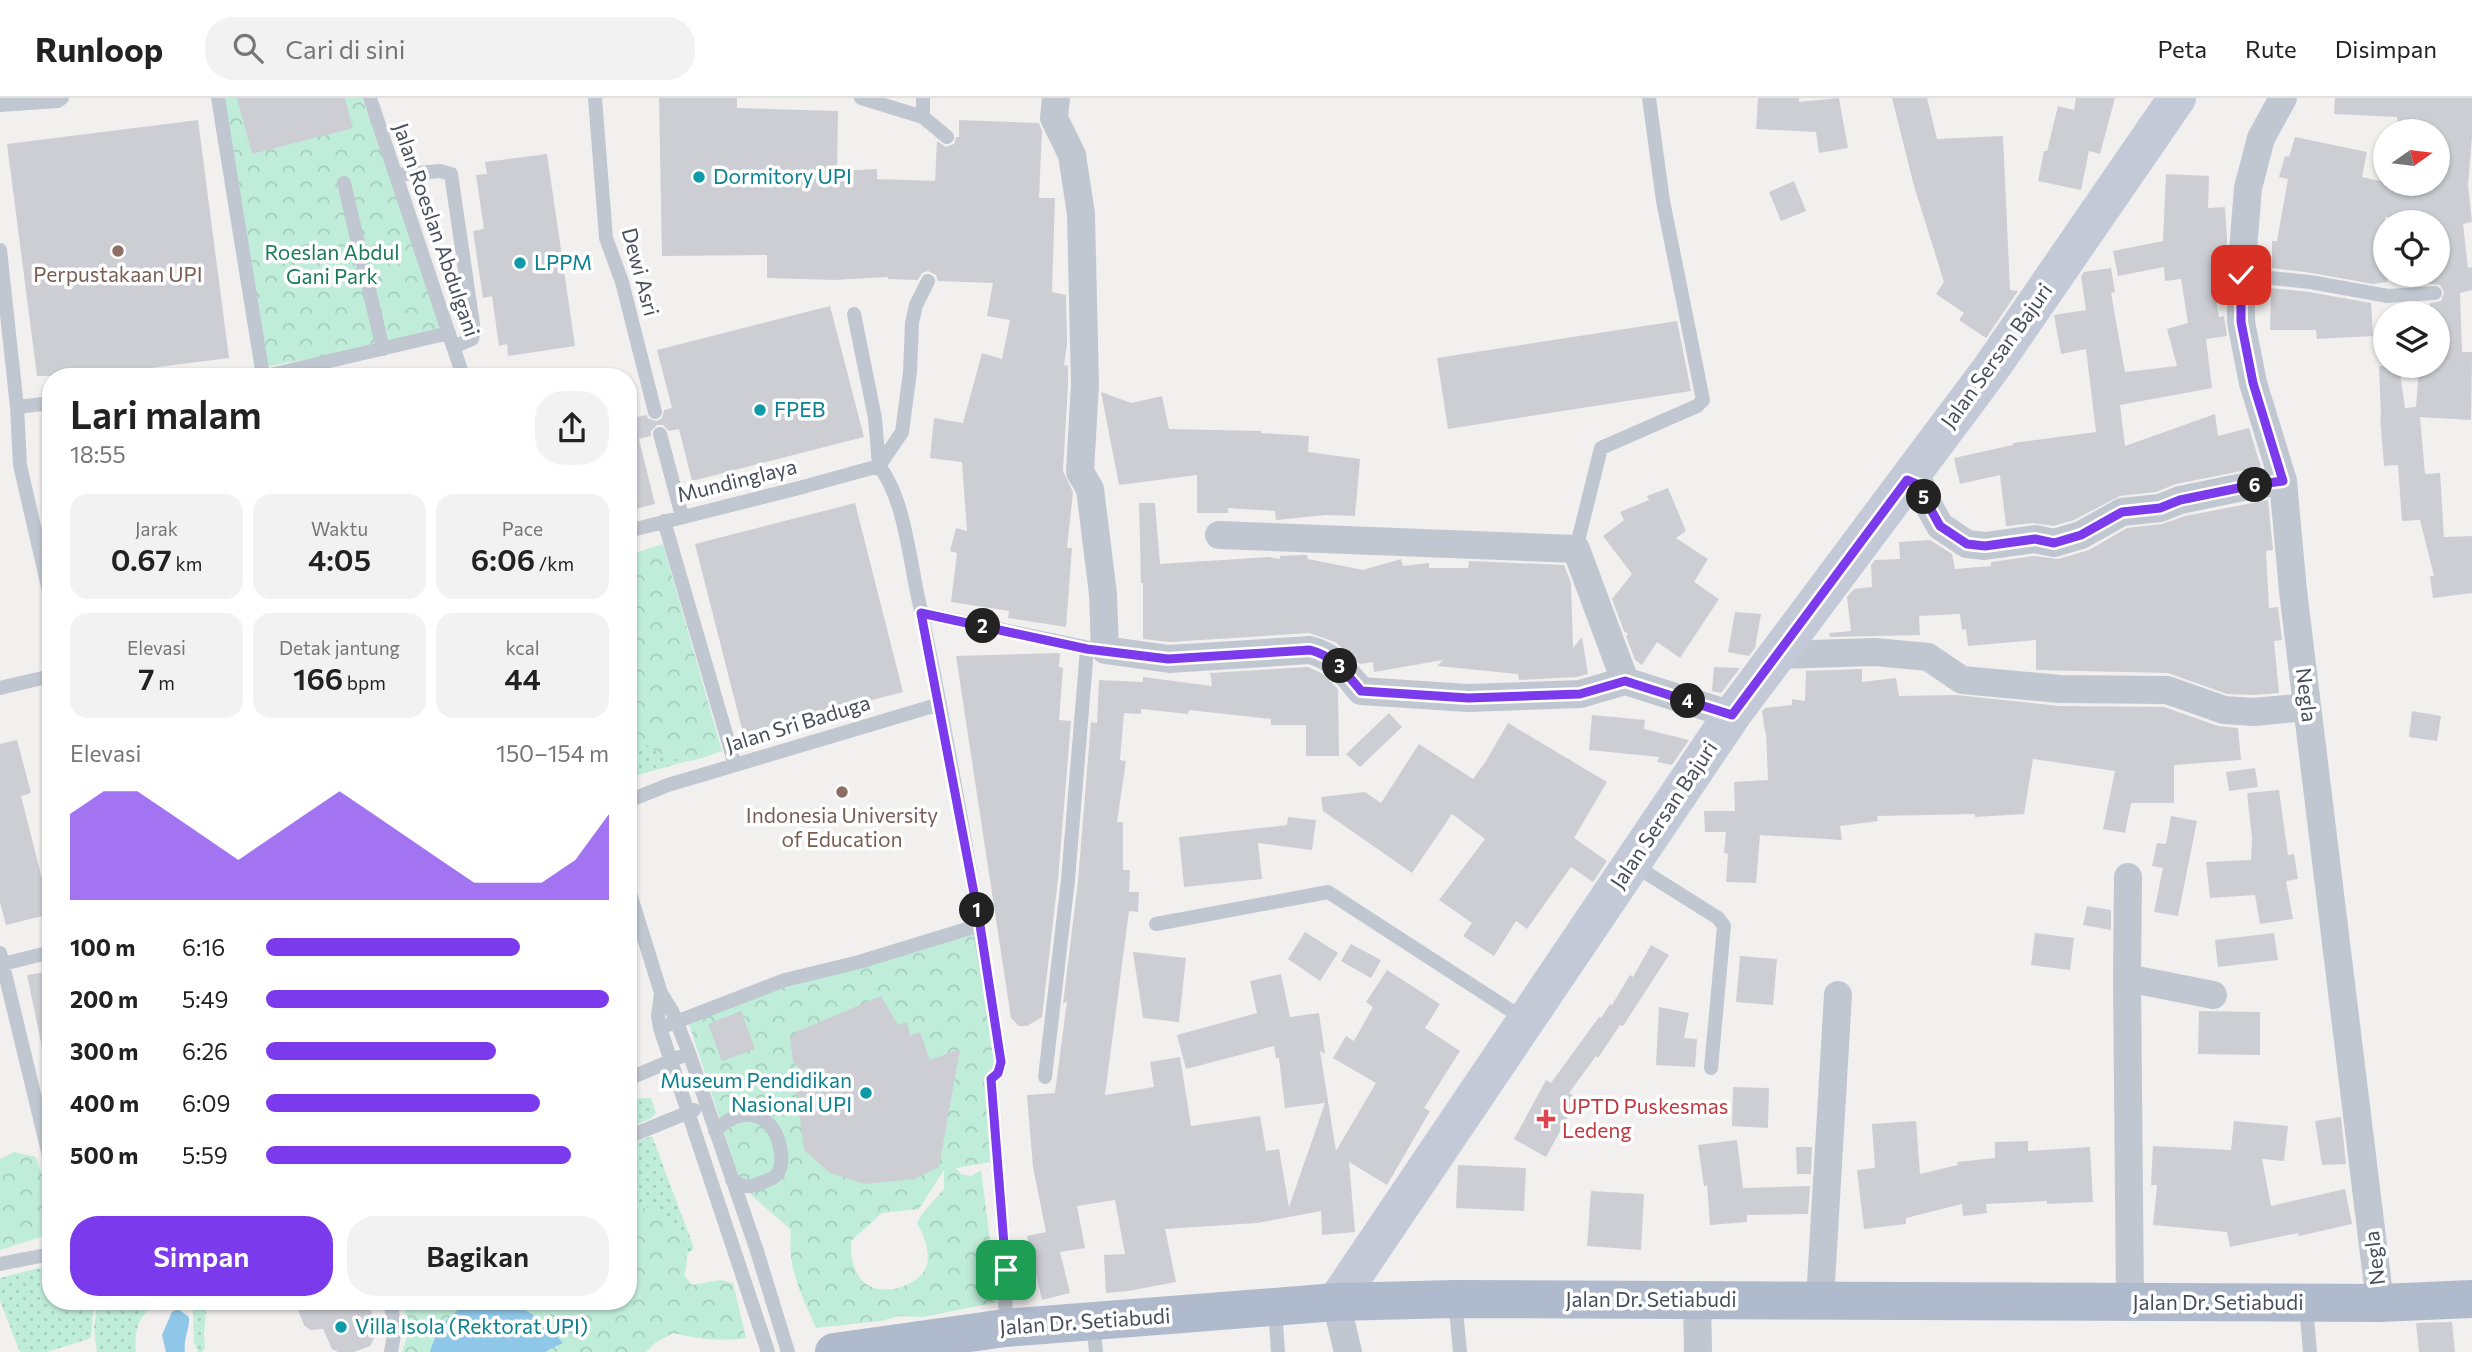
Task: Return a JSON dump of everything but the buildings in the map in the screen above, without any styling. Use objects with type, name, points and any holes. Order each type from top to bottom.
[{"type":"main road","name":"Jalan Sersan Bajuri","points":[[1336,1302],[1732,715],[1992,367],[2177,98]]},
{"type":"main road","name":"Jalan Dr. Setiabudi","points":[[834,1352],[1010,1336],[1095,1337],[1275,1307],[1336,1302],[1455,1299],[2380,1303],[2472,1299]]},
{"type":"street","points":[[1056,98],[1054,118],[1072,155],[1081,214],[1084,384],[1080,472],[1090,489],[1103,594],[1096,649],[1168,659],[1310,650],[1339,664],[1361,691],[1468,698],[1580,694],[1625,681],[1732,715]]},
{"type":"street","name":"Negla","points":[[2283,98],[2261,138],[2248,188],[2241,275],[2241,322],[2253,383],[2283,481],[2293,591],[2380,1303]]},
{"type":"street","points":[[1907,480],[1921,486],[1940,526],[1967,544],[1985,546],[2035,539],[2054,543],[2081,535],[2122,512],[2160,508],[2180,500],[2283,481]]},
{"type":"street","points":[[1219,535],[1576,549],[1625,681]]},
{"type":"street","points":[[1776,655],[1875,652],[1928,657],[1962,680],[2060,689],[2167,690],[2224,710],[2307,707]]},
{"type":"street","points":[[2128,877],[2130,1303]]},
{"type":"street","points":[[2127,978],[2213,995]]},
{"type":"street","points":[[1820,1300],[1838,995]]},
{"type":"street","points":[[1697,1301],[1698,1352]]},
{"type":"street","points":[[1336,1302],[1348,1352]]},
{"type":"lane","points":[[0,105],[62,98]]},
{"type":"lane","points":[[218,98],[264,368]]},
{"type":"lane","name":"Jalan Roeslan Abdulgani","points":[[370,98],[460,368]]},
{"type":"lane","name":"Dewi Asri","points":[[595,98],[606,238],[622,282],[655,412]]},
{"type":"lane","points":[[861,98],[923,117],[947,137]]},
{"type":"lane","points":[[923,98],[923,117]]},
{"type":"lane","points":[[1576,549],[1601,448],[1701,404],[1704,397],[1663,201],[1649,98]]},
{"type":"lane","points":[[300,368],[383,349],[472,339],[474,331],[451,174],[440,171],[396,175]]},
{"type":"lane","points":[[344,183],[383,349]]},
{"type":"lane","points":[[0,250],[17,407],[20,465],[42,561]]},
{"type":"lane","points":[[2241,275],[2310,282],[2388,296],[2435,293]]},
{"type":"lane","points":[[879,466],[902,432],[910,372],[912,323],[916,304],[929,281]]},
{"type":"lane","points":[[854,314],[875,418],[879,466],[894,491],[940,704],[980,925],[1001,1062],[998,1073],[991,1079],[1010,1336]]},
{"type":"lane","points":[[17,407],[42,404]]},
{"type":"lane","points":[[660,433],[682,516]]},
{"type":"lane","name":"Mundinglaya","points":[[637,528],[879,466]]},
{"type":"lane","points":[[664,521],[735,765]]},
{"type":"lane","points":[[921,613],[1096,649],[1045,1077]]},
{"type":"lane","points":[[0,688],[42,678]]},
{"type":"lane","name":"Jalan Sri Baduga","points":[[637,797],[668,785],[940,704]]},
{"type":"lane","points":[[1631,863],[1718,918],[1724,926],[1711,1068]]},
{"type":"lane","points":[[1156,924],[1328,892],[1526,1020]]},
{"type":"lane","points":[[637,916],[661,993],[677,1022],[732,1180],[788,1352]]},
{"type":"lane","points":[[660,1028],[785,980],[859,962],[980,925]]},
{"type":"lane","points":[[42,953],[2,959],[42,1126]]},
{"type":"lane","points":[[661,993],[658,1016],[669,1059],[768,1352]]},
{"type":"lane","points":[[637,1075],[688,1053]]},
{"type":"lane","points":[[637,1133],[706,1106]]},
{"type":"lane","points":[[715,1131],[724,1122],[748,1115],[764,1119],[775,1129],[782,1163],[775,1177],[750,1187],[742,1187],[732,1180]]},
{"type":"lane","points":[[0,1264],[42,1256]]},
{"type":"lane","points":[[1455,1299],[1460,1352]]},
{"type":"lane","points":[[2306,1303],[2310,1352]]},
{"type":"lane","points":[[1275,1307],[1278,1352]]},
{"type":"lane","points":[[391,1352],[396,1331],[392,1310]]},
{"type":"green space","name":"Roeslan Abdul Gani Park","points":[[221,98],[362,98],[446,334],[264,367]]},
{"type":"green space","points":[[663,544],[722,751],[689,761],[677,760],[661,754],[637,738],[637,552]]},
{"type":"green space","points":[[637,737],[655,749],[687,761],[637,775]]},
{"type":"green space","points":[[977,929],[998,1073],[997,1161],[956,1168],[961,1174],[971,1176],[981,1170],[998,1302],[923,1317],[899,1316],[881,1321],[816,1328],[793,1269],[791,1230],[742,1187],[687,1018],[859,962]],"holes":[[[944,1170],[944,1189],[917,1223],[927,1251],[927,1264],[923,1273],[898,1288],[886,1290],[867,1285],[856,1272],[851,1241],[882,1213],[919,1209]]]},
{"type":"green space","points":[[637,1098],[651,1098],[656,1113],[650,1119],[637,1124]]},
{"type":"green space","points":[[652,1136],[694,1248],[680,1261],[637,1286],[637,1142]]},
{"type":"green space","points":[[14,1152],[36,1157],[42,1175],[42,1237],[0,1250],[0,1159]]},
{"type":"green space","points":[[651,1206],[675,1226],[686,1255],[684,1275],[692,1285],[720,1280],[733,1283],[746,1338],[709,1339],[673,1333],[655,1343],[646,1352],[402,1352],[410,1329],[405,1310],[637,1310],[637,1210]]},
{"type":"green space","points":[[42,1267],[42,1310],[93,1310],[91,1338],[47,1352],[20,1352],[0,1301],[0,1278]]},
{"type":"green space","points":[[97,1310],[149,1310],[139,1324],[136,1352],[97,1352],[94,1328]]},
{"type":"green space","points":[[193,1310],[206,1310],[205,1348],[202,1352],[198,1352],[194,1342]]},
{"type":"water","points":[[179,1310],[189,1317],[185,1352],[166,1352],[162,1335],[172,1312]]},
{"type":"water","points":[[459,1310],[524,1310],[545,1324],[563,1343],[544,1352],[430,1352],[437,1334]]},
{"type":"place","name":"Dormitory UPI","points":[[699,177]]},
{"type":"place","name":"Perpustakaan UPI","points":[[118,251]]},
{"type":"place","name":"LPPM","points":[[520,263]]},
{"type":"place","name":"FPEB","points":[[760,410]]},
{"type":"place","name":"Indonesia University of Education","points":[[842,792]]},
{"type":"place","name":"Museum Pendidikan Nasional UPI","points":[[866,1093]]},
{"type":"place","name":"UPTD Puskesmas Ledeng","points":[[1546,1119]]},
{"type":"place","name":"Villa Isola (Rektorat UPI)","points":[[341,1327]]},
{"type":"route","points":[[1006,1270],[991,1079],[998,1073],[1001,1062],[980,925],[921,613],[1087,649],[1168,659],[1310,650],[1339,664],[1361,691],[1468,698],[1580,694],[1625,681],[1732,715],[1907,480],[1921,486],[1940,526],[1967,544],[1985,546],[2035,539],[2054,543],[2081,535],[2122,512],[2160,508],[2180,500],[2283,481],[2253,383],[2241,322],[2241,275]]}]
